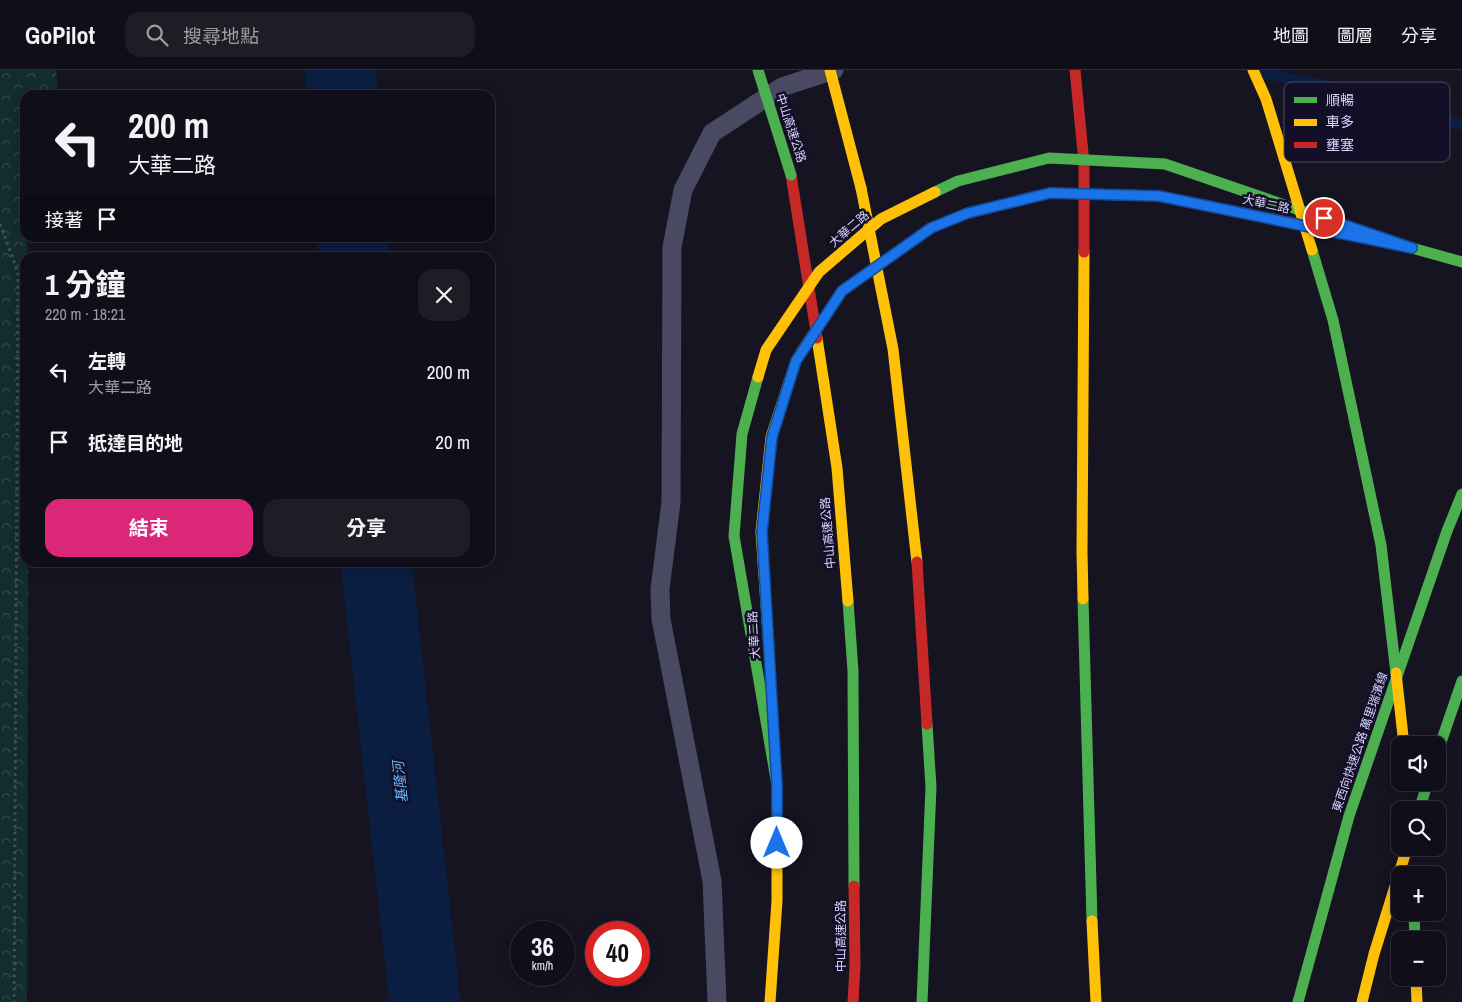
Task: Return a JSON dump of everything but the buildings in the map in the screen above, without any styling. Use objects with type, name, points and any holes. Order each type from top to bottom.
[{"type":"main road","name":"中山高速公路","points":[[758,70],[791,176],[837,468],[853,671],[855,967],[853,1002]]},
{"type":"main road","points":[[830,70],[861,188],[893,349],[916,543],[930,787],[922,1002]]},
{"type":"main road","points":[[1075,70],[1084,163],[1082,551],[1092,928],[1096,1002]]},
{"type":"main road","points":[[1253,70],[1266,99],[1284,159]]},
{"type":"main road","name":"大華二路","points":[[777,785],[734,536],[742,434],[766,350],[819,272],[881,219],[958,181],[1049,158],[1165,164],[1412,248],[1462,262]]},
{"type":"main road","points":[[1285,162],[1332,320],[1381,545],[1403,736]]},
{"type":"main road","name":"大華二路","points":[[769,658],[762,532],[772,437],[796,361],[842,291],[931,228],[968,213],[1050,193],[1159,196],[1412,248]]},
{"type":"main road","name":"東西向快速公路 萬里瑞濱線","points":[[1298,1002],[1349,816],[1447,531],[1462,494]]},
{"type":"main road","name":"大華二路","points":[[770,1002],[777,901],[777,785],[771,678]]},
{"type":"main road","points":[[1443,736],[1462,680]]},
{"type":"main road","points":[[1362,1002],[1374,954],[1405,856]]},
{"type":"main road","points":[[1412,856],[1412,866]]},
{"type":"main road","points":[[1416,986],[1417,1002]]},
{"type":"lane","points":[[716,1002],[712,881],[661,619],[660,589],[671,502],[672,247],[683,190],[712,133],[782,87],[834,70]]},
{"type":"path","points":[[0,224],[18,272],[14,1002]]},
{"type":"green space","points":[[0,70],[56,70],[58,90],[20,90],[20,242],[27,242],[28,252],[20,252],[20,567],[28,567],[27,1002],[0,1002]]},
{"type":"waterway","name":"基隆河","points":[[341,70],[342,90]]},
{"type":"waterway","points":[[1256,72],[1307,82]]},
{"type":"waterway","points":[[1450,121],[1462,125]]},
{"type":"waterway","name":"基隆河","points":[[352,242],[353,252]]},
{"type":"waterway","name":"基隆河","points":[[377,567],[425,1002]]},
{"type":"traffic: fast","points":[[758,70],[791,175]]},
{"type":"traffic: fast","points":[[935,192],[958,181],[1049,158],[1165,164],[1308,213]]},
{"type":"traffic: fast","points":[[802,351],[842,291],[931,228],[968,213],[1050,193],[1159,196],[1177,200]]},
{"type":"traffic: fast","points":[[1412,248],[1462,262]]},
{"type":"traffic: fast","points":[[1312,250],[1333,320],[1381,545],[1396,673]]},
{"type":"traffic: fast","points":[[758,377],[742,434],[734,536],[777,785]]},
{"type":"traffic: fast","points":[[1298,1002],[1349,816],[1447,531],[1462,494]]},
{"type":"traffic: fast","points":[[1083,599],[1092,921]]},
{"type":"traffic: fast","points":[[848,601],[853,671],[854,886]]},
{"type":"traffic: fast","points":[[1443,736],[1462,681]]},
{"type":"traffic: fast","points":[[922,1002],[931,787],[927,724]]},
{"type":"traffic: fast","points":[[1422,801],[1425,791]]},
{"type":"traffic: fast","points":[[1414,921],[1415,931]]},
{"type":"traffic: slow","points":[[830,70],[861,188]]},
{"type":"traffic: slow","points":[[1253,70],[1266,99],[1284,158]]},
{"type":"traffic: slow","points":[[1285,162],[1312,250]]},
{"type":"traffic: slow","points":[[861,188],[893,349],[917,562]]},
{"type":"traffic: slow","points":[[758,377],[766,350],[819,272],[881,219],[935,192]]},
{"type":"traffic: slow","points":[[1308,213],[1412,248]]},
{"type":"traffic: slow","points":[[1083,599],[1084,252]]},
{"type":"traffic: slow","points":[[817,338],[837,468],[848,601]]},
{"type":"traffic: slow","points":[[769,648],[761,532],[771,437],[796,361],[802,351]]},
{"type":"traffic: slow","points":[[1396,673],[1403,736]]},
{"type":"traffic: slow","points":[[770,1002],[777,901],[777,785]]},
{"type":"traffic: slow","points":[[1362,1002],[1374,954],[1405,856]]},
{"type":"traffic: slow","points":[[1092,921],[1096,1002]]},
{"type":"traffic: slow","points":[[1416,986],[1417,1002]]},
{"type":"traffic: jam","points":[[1075,70],[1084,163],[1084,252]]},
{"type":"traffic: jam","points":[[791,175],[817,338]]},
{"type":"traffic: jam","points":[[1177,200],[1298,224]]},
{"type":"traffic: jam","points":[[917,562],[927,724]]},
{"type":"traffic: jam","points":[[853,1002],[855,967],[854,886]]},
{"type":"route","points":[[777,843],[777,785],[762,532],[772,437],[796,361],[842,291],[931,228],[968,213],[1050,193],[1159,196],[1412,248],[1324,218]]}]
